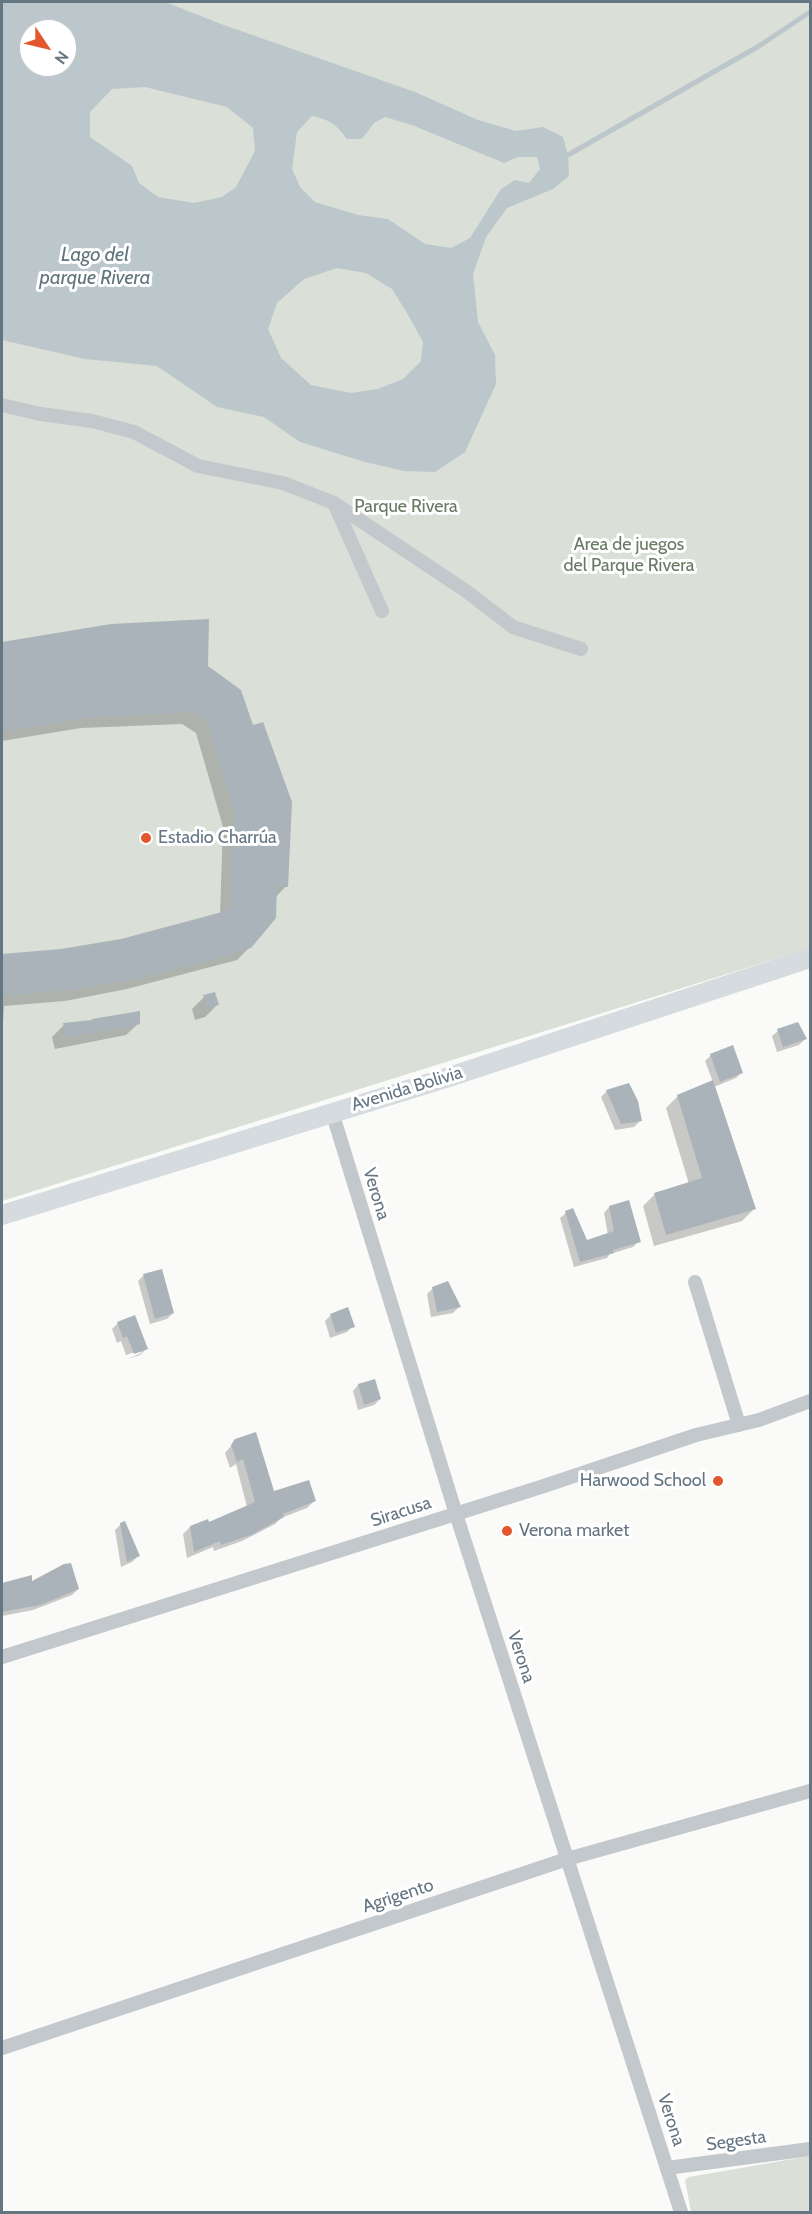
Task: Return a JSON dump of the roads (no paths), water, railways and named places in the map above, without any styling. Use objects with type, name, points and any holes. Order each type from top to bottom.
[{"type":"street","points":[[2,405],[134,432],[198,466],[283,483],[334,503],[466,591],[513,627],[581,649]]},
{"type":"street","points":[[334,503],[382,611]]},
{"type":"street","name":"Avenida Bolivia","points":[[2,1215],[446,1078],[810,958]]},
{"type":"street","name":"Verona","points":[[332,1112],[456,1514],[681,2212]]},
{"type":"street","points":[[695,1282],[739,1425]]},
{"type":"street","name":"Siracusa","points":[[2,1657],[456,1514],[696,1435],[759,1420],[810,1401]]},
{"type":"street","name":"Agrigento","points":[[2,2048],[567,1859],[810,1791]]},
{"type":"street","name":"Segesta","points":[[667,2168],[810,2149]]},
{"type":"water","name":"Lago del parque Rivera","points":[[2,2],[165,2],[415,92],[478,120],[516,131],[543,127],[563,137],[568,155],[569,176],[553,189],[507,208],[486,237],[473,274],[478,322],[495,355],[496,384],[465,452],[435,472],[404,471],[365,462],[300,442],[264,417],[217,407],[157,366],[85,359],[2,340]],"holes":[[[145,87],[227,107],[253,128],[255,151],[236,187],[222,197],[194,203],[158,197],[139,183],[132,166],[90,137],[90,112],[112,89]],[[312,116],[332,123],[347,139],[362,139],[374,123],[385,117],[412,125],[504,163],[518,157],[537,157],[540,169],[529,183],[515,180],[501,189],[470,238],[451,248],[425,244],[388,219],[358,215],[315,202],[300,187],[292,169],[297,132]],[[337,268],[366,273],[392,289],[407,313],[423,342],[421,361],[403,379],[378,389],[351,393],[311,385],[281,358],[268,329],[277,303],[304,279]]]},
{"type":"waterway","points":[[568,155],[759,46],[810,12]]},
{"type":"place","name":"Estadio Charrúa","points":[[146,838]]},
{"type":"place","name":"Harwood School","points":[[718,1481]]},
{"type":"place","name":"Verona market","points":[[507,1531]]},
{"type":"park label","name":"Parque Rivera","points":[[406,507]]},
{"type":"park label","name":"Area de juegos del Parque Rivera","points":[[629,555]]}]
